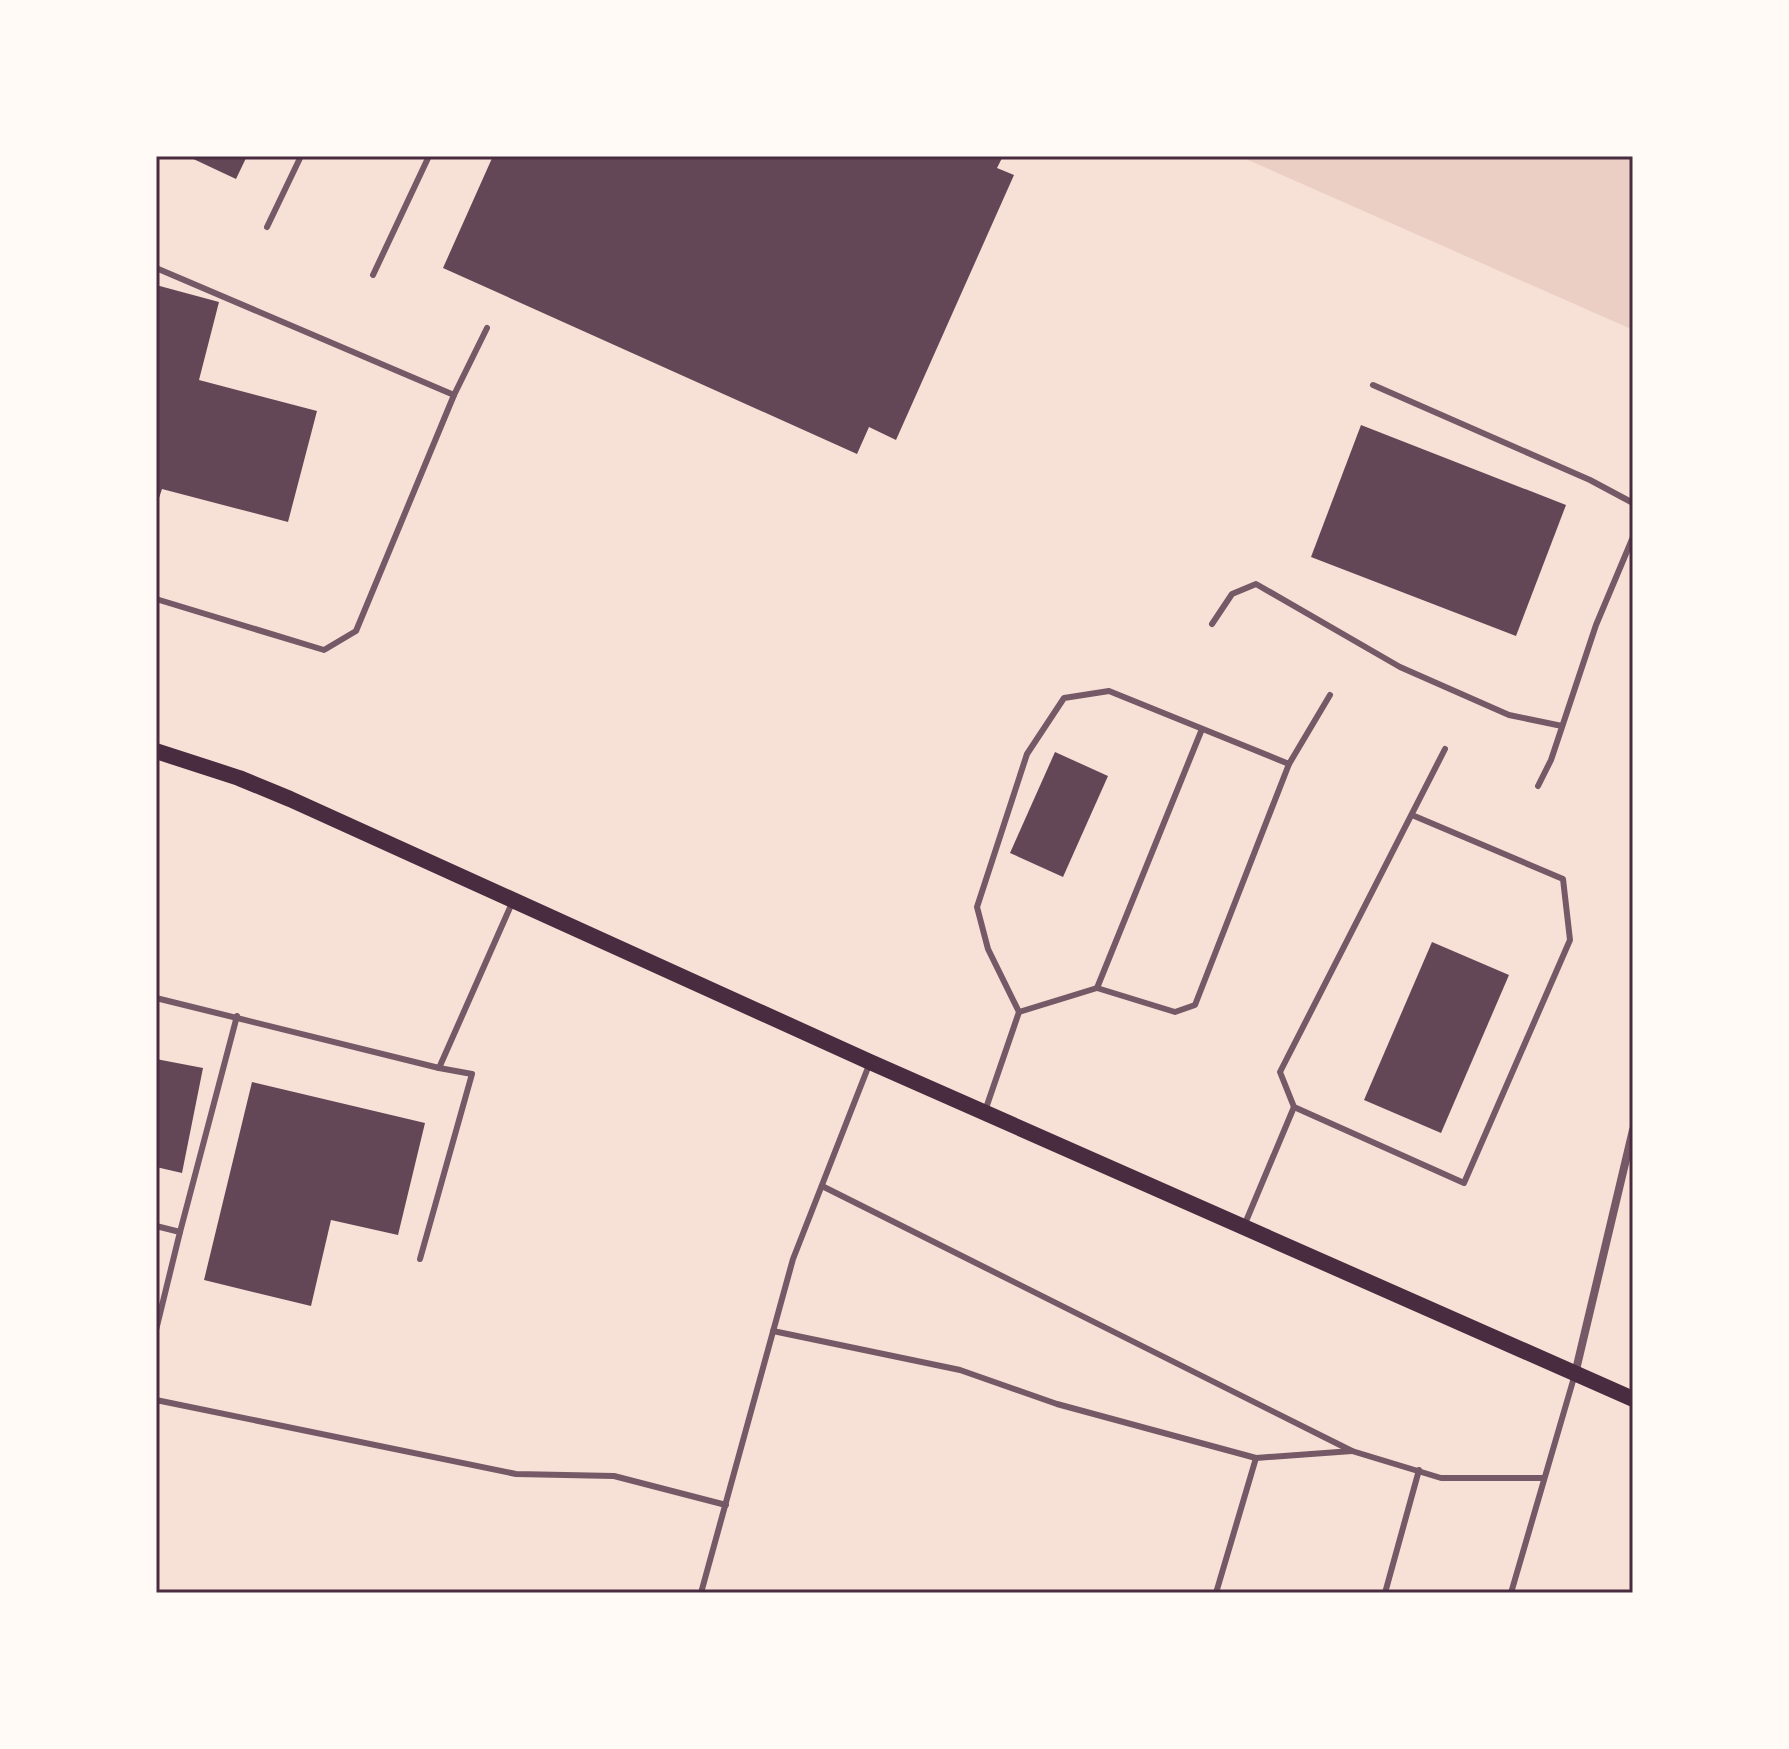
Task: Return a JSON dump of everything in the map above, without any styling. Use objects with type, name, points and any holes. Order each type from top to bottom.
[{"type":"main road","points":[[156,751],[239,778],[290,799],[870,1062],[1633,1399]]},
{"type":"street","points":[[1575,1374],[1633,1130]]},
{"type":"lane","points":[[267,227],[301,156]]},
{"type":"lane","points":[[373,275],[429,156]]},
{"type":"lane","points":[[157,268],[454,395]]},
{"type":"lane","points":[[156,599],[324,650],[356,631],[454,395],[487,328]]},
{"type":"lane","points":[[1373,385],[1590,480],[1633,503]]},
{"type":"lane","points":[[1538,786],[1596,625],[1633,537]]},
{"type":"lane","points":[[1212,624],[1232,594],[1256,584],[1400,667],[1509,715],[1562,726]]},
{"type":"lane","points":[[985,1111],[1019,1012],[988,949],[977,907],[1027,754],[1064,698],[1109,691],[1289,764]]},
{"type":"lane","points":[[1019,1012],[1097,988],[1175,1012],[1195,1005],[1289,764],[1330,695]]},
{"type":"lane","points":[[1097,988],[1202,729]]},
{"type":"lane","points":[[1412,815],[1563,879],[1570,940],[1464,1183],[1294,1107],[1280,1072],[1445,749]]},
{"type":"lane","points":[[439,1068],[514,900]]},
{"type":"lane","points":[[156,998],[472,1074],[420,1259]]},
{"type":"lane","points":[[156,1330],[237,1016]]},
{"type":"lane","points":[[701,1593],[793,1259],[870,1062]]},
{"type":"lane","points":[[1244,1226],[1294,1107]]},
{"type":"lane","points":[[822,1186],[1352,1451],[1441,1478],[1543,1478]]},
{"type":"lane","points":[[156,1226],[180,1232]]},
{"type":"lane","points":[[773,1331],[960,1370],[1057,1404],[1256,1458],[1352,1451]]},
{"type":"lane","points":[[1511,1593],[1575,1374]]},
{"type":"lane","points":[[156,1400],[516,1474],[614,1476],[726,1505]]},
{"type":"lane","points":[[1216,1593],[1256,1458]]},
{"type":"lane","points":[[1385,1593],[1419,1470]]},
{"type":"shaded area","points":[[1239,156],[1633,156],[1633,328],[1631,329]]},
{"type":"building","points":[[187,156],[247,156],[236,179]]},
{"type":"building","points":[[493,156],[1003,156],[997,168],[1014,175],[896,440],[869,427],[857,454],[443,268]]},
{"type":"building","points":[[156,285],[219,302],[199,380],[317,411],[288,522],[162,489],[156,507]]},
{"type":"building","points":[[1361,425],[1566,505],[1516,636],[1311,557]]},
{"type":"building","points":[[1055,752],[1108,776],[1063,877],[1010,853]]},
{"type":"building","points":[[1432,942],[1509,975],[1441,1133],[1364,1100]]},
{"type":"building","points":[[156,1059],[203,1068],[182,1173],[156,1167]]},
{"type":"building","points":[[252,1082],[425,1123],[398,1235],[331,1220],[311,1306],[204,1280]]}]
